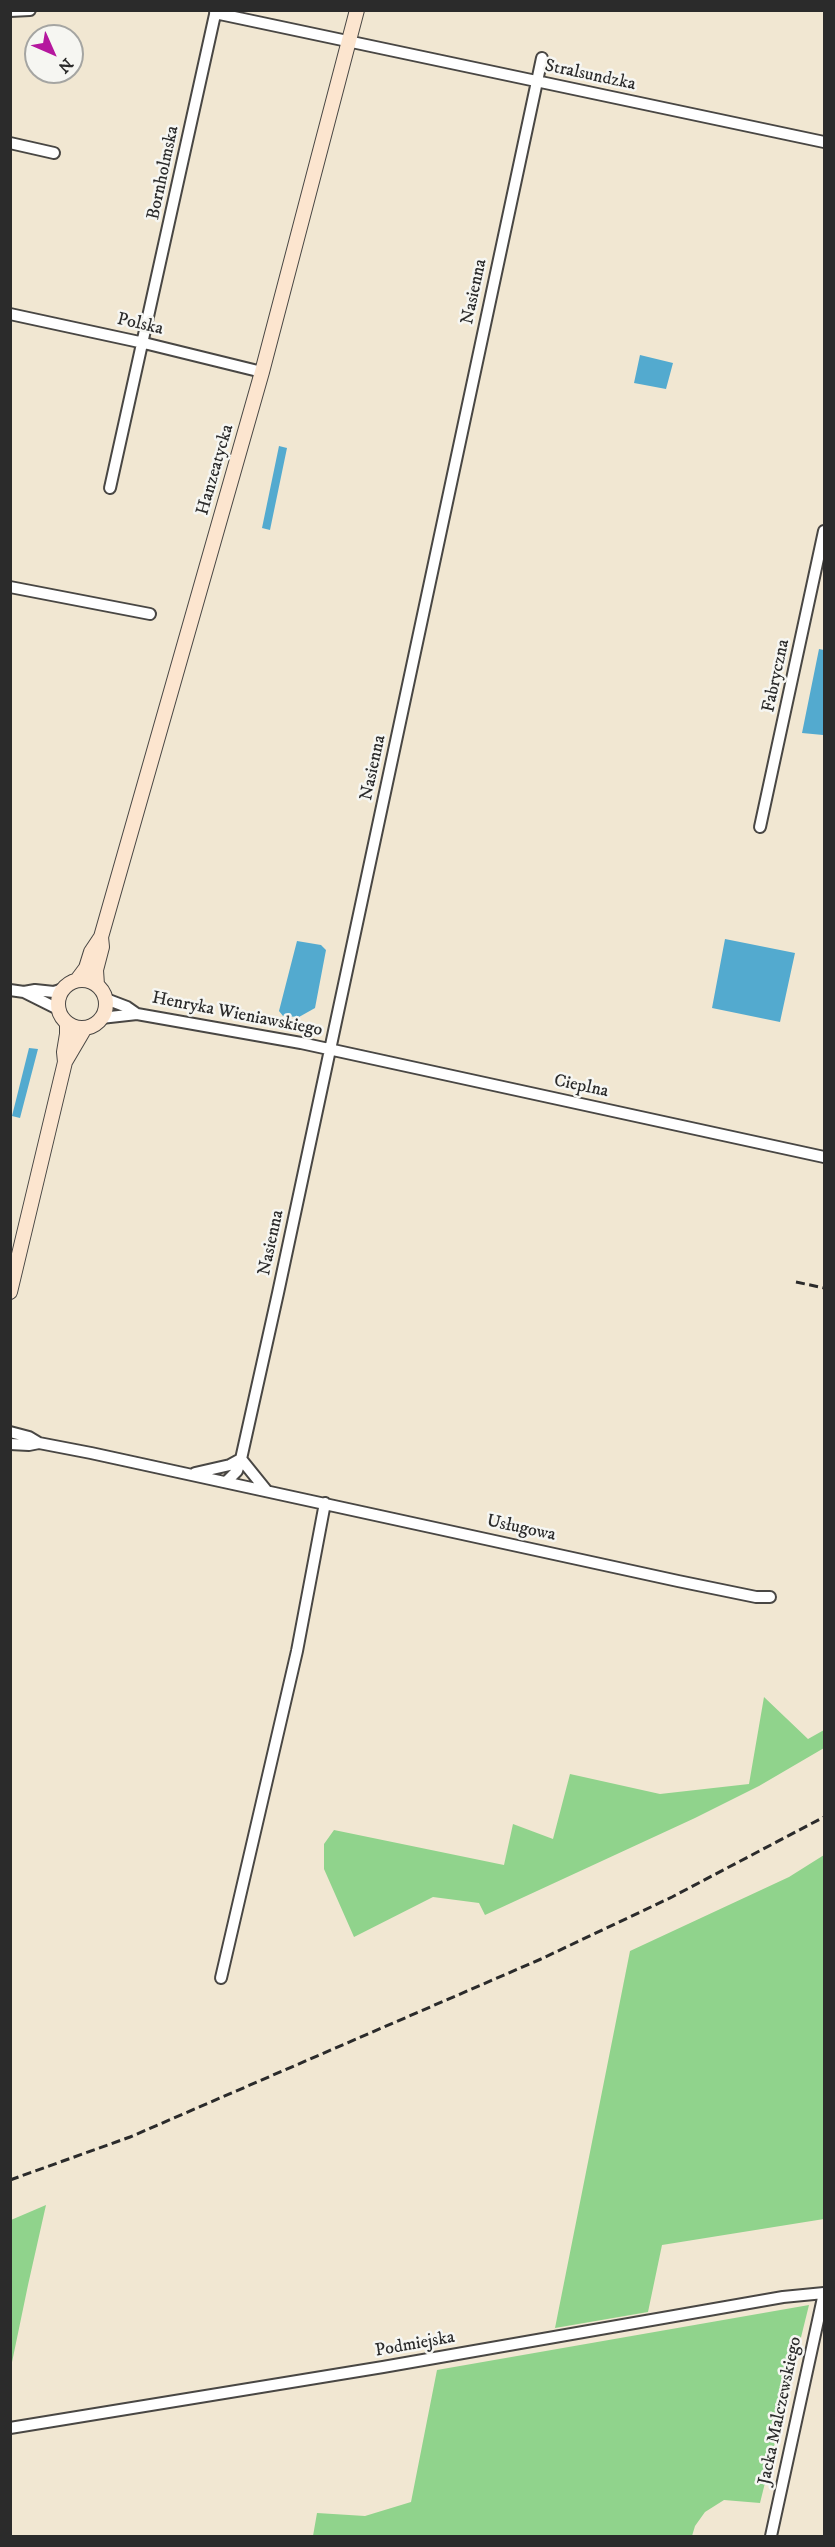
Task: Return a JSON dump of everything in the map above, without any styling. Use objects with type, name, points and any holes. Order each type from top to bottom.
[{"type":"street","points":[[10,11],[30,10]]},
{"type":"street","name":"Hanzeatycka","points":[[78,980],[101,937],[262,372],[357,10]]},
{"type":"street","name":"Stralsundzka","points":[[216,12],[825,142]]},
{"type":"street","name":"Bornholmska","points":[[110,488],[216,12]]},
{"type":"street","name":"Nasienna","points":[[241,1459],[331,1050],[542,58]]},
{"type":"street","points":[[10,143],[54,153]]},
{"type":"street","name":"Polska","points":[[10,314],[262,372]]},
{"type":"street","name":"Fabryczna","points":[[760,827],[825,531]]},
{"type":"street","points":[[10,587],[150,614]]},
{"type":"street","name":"Hanzeatycka","points":[[97,985],[96,970],[102,947],[101,937]]},
{"type":"street","points":[[24,992],[35,990],[54,992],[78,980],[91,981],[97,985],[106,999],[101,1018],[97,1023],[85,1028],[67,1023]]},
{"type":"street","points":[[58,1009],[58,998],[63,989]]},
{"type":"street","points":[[10,990],[24,992],[58,1009],[67,1023],[68,1034],[64,1052],[65,1062],[10,1292]]},
{"type":"street","name":"Henryka Wieniawskiego","points":[[106,999],[127,1007],[137,1014]]},
{"type":"street","name":"Henryka Wieniawskiego","points":[[101,1018],[137,1014],[331,1050]]},
{"type":"street","points":[[65,1062],[70,1058],[85,1028]]},
{"type":"street","name":"Cieplna","points":[[331,1050],[825,1157]]},
{"type":"street","name":"Usługowa","points":[[10,1432],[29,1437],[39,1443],[266,1490],[678,1581],[756,1597],[770,1597]]},
{"type":"street","name":"Usługowa","points":[[10,1444],[25,1446],[39,1443]]},
{"type":"street","points":[[225,1482],[237,1472],[241,1459]]},
{"type":"street","points":[[241,1459],[266,1490]]},
{"type":"street","name":"Usługowa","points":[[189,1474],[216,1469],[241,1459]]},
{"type":"street","points":[[220,1978],[297,1651],[325,1503]]},
{"type":"street","name":"Podmiejska","points":[[10,2428],[350,2373],[783,2297],[824,2293]]},
{"type":"street","name":"Jacka Malczewskiego","points":[[771,2536],[824,2293]]},
{"type":"green space","points":[[764,1697],[808,1739],[824,1730],[824,1748],[759,1786],[695,1818],[485,1915],[479,1903],[433,1897],[354,1937],[324,1869],[324,1844],[334,1830],[504,1865],[513,1824],[553,1839],[570,1774],[660,1794],[749,1784]]},
{"type":"green space","points":[[824,1855],[824,2219],[662,2245],[648,2312],[555,2328],[630,1951],[789,1877]]},
{"type":"green space","points":[[46,2205],[28,2285],[11,2367],[11,2220]]},
{"type":"green space","points":[[809,2305],[760,2503],[724,2500],[705,2512],[695,2526],[692,2536],[313,2536],[317,2513],[365,2516],[411,2502],[437,2370]]},
{"type":"water","points":[[640,355],[673,363],[666,389],[634,383]]},
{"type":"water","points":[[279,446],[287,448],[270,530],[262,528]]},
{"type":"water","points":[[819,649],[824,650],[823,735],[802,733]]},
{"type":"water","points":[[725,939],[795,953],[780,1022],[712,1008]]},
{"type":"water","points":[[297,941],[321,945],[326,950],[315,1008],[299,1017],[283,1016],[279,1011]]},
{"type":"water","points":[[29,1048],[38,1049],[20,1118],[12,1116]]},
{"type":"railway","points":[[796,1282],[824,1288]]},
{"type":"railway","points":[[10,2180],[130,2137],[541,1959],[672,1897],[824,1817]]}]
